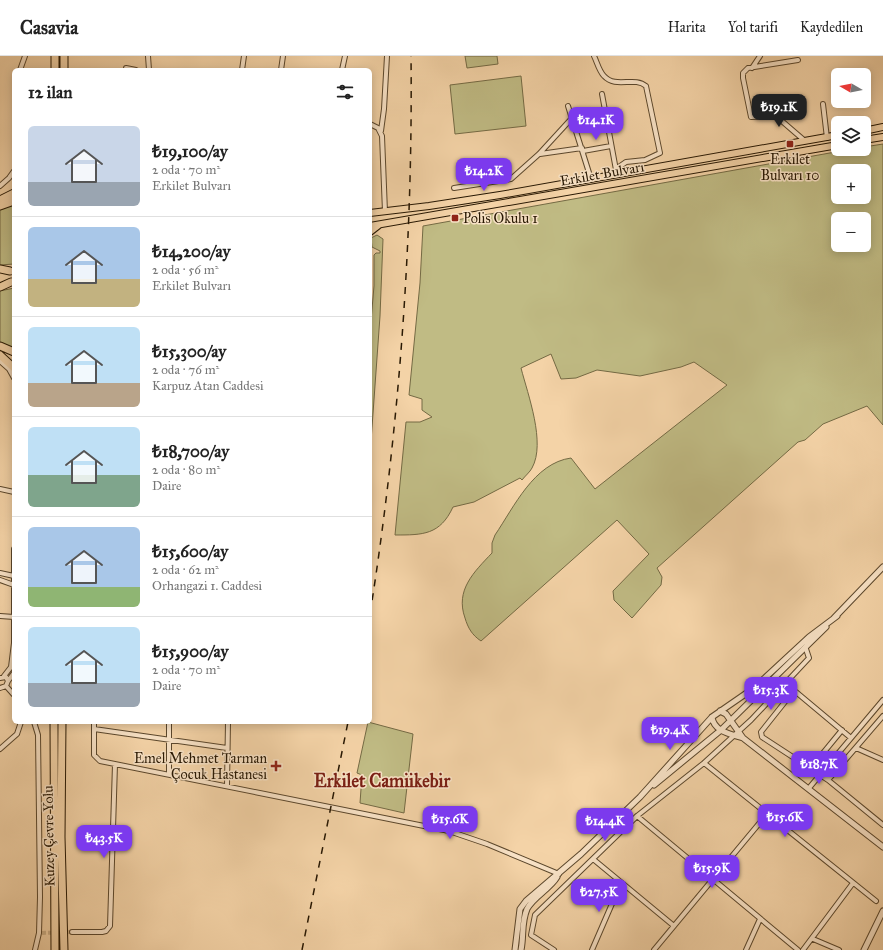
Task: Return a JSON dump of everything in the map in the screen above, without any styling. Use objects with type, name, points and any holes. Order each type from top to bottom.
[{"type":"highway","points":[[55,56],[55,68]]},
{"type":"highway","points":[[64,56],[64,68]]},
{"type":"highway","points":[[0,200],[12,194]]},
{"type":"highway","points":[[0,206],[12,202]]},
{"type":"highway","points":[[0,269],[12,271]]},
{"type":"highway","points":[[0,287],[12,281]]},
{"type":"highway","points":[[0,346],[12,351]]},
{"type":"highway","points":[[0,355],[12,366]]},
{"type":"highway","name":"Kuzey Çevre Yolu","points":[[54,724],[55,950]]},
{"type":"highway","name":"Kuzey Çevre Yolu","points":[[62,724],[61,837],[64,950]]},
{"type":"main road","points":[[871,129],[883,127]]},
{"type":"main road","name":"Erkilet Bulvarı","points":[[372,213],[461,201],[591,179],[616,172],[831,137]]},
{"type":"main road","points":[[871,139],[883,137]]},
{"type":"main road","name":"Erkilet Bulvarı","points":[[372,226],[831,146]]},
{"type":"main road","points":[[372,230],[379,225]]},
{"type":"main road","points":[[0,272],[12,271]]},
{"type":"main road","points":[[0,283],[12,281]]},
{"type":"street","points":[[21,68],[26,56]]},
{"type":"street","points":[[148,56],[149,68]]},
{"type":"street","points":[[242,68],[244,56]]},
{"type":"street","points":[[281,68],[283,56]]},
{"type":"street","points":[[342,68],[345,56]]},
{"type":"street","points":[[385,212],[381,132],[387,56]]},
{"type":"street","points":[[594,56],[603,76],[608,80],[618,83],[637,81],[646,86],[660,153],[645,160],[626,162],[616,172]]},
{"type":"street","points":[[752,68],[760,56]]},
{"type":"street","points":[[798,60],[746,69],[742,76],[751,117],[776,116],[806,141]]},
{"type":"street","points":[[602,94],[616,172]]},
{"type":"street","points":[[823,104],[827,138]]},
{"type":"street","points":[[568,106],[591,179]]},
{"type":"street","points":[[454,188],[511,180],[539,154],[572,118]]},
{"type":"street","points":[[372,125],[381,132]]},
{"type":"street","points":[[539,154],[611,146]]},
{"type":"street","points":[[0,186],[12,174]]},
{"type":"street","points":[[0,361],[9,369],[12,374]]},
{"type":"street","points":[[0,489],[12,492]]},
{"type":"street","points":[[515,950],[520,909],[526,900],[559,874],[640,797],[721,730],[806,649],[883,567]]},
{"type":"street","points":[[0,573],[12,576]]},
{"type":"street","points":[[0,580],[12,584]]},
{"type":"street","points":[[0,616],[12,617]]},
{"type":"street","points":[[640,797],[712,718],[754,688],[809,637],[837,616]]},
{"type":"street","points":[[554,950],[531,934],[535,915],[637,816],[704,763],[737,733],[809,658],[806,649]]},
{"type":"street","points":[[12,659],[11,667],[2,676],[4,685],[12,693]]},
{"type":"street","points":[[4,685],[12,675]]},
{"type":"street","points":[[851,738],[796,692],[792,693],[761,730],[762,737],[828,780],[883,825]]},
{"type":"street","points":[[808,788],[883,700]]},
{"type":"street","points":[[720,711],[726,714],[731,720],[737,733],[883,847]]},
{"type":"street","points":[[828,780],[883,716]]},
{"type":"street","points":[[712,718],[713,724],[721,730],[737,733]]},
{"type":"street","points":[[0,749],[17,734],[20,724]]},
{"type":"street","points":[[35,724],[38,735],[41,933],[35,950]]},
{"type":"street","points":[[94,724],[95,756],[98,760],[450,831],[487,844],[559,874]]},
{"type":"street","points":[[169,774],[170,724]]},
{"type":"street","points":[[227,786],[228,724]]},
{"type":"street","points":[[94,729],[227,748]]},
{"type":"street","points":[[810,768],[842,730]]},
{"type":"street","points":[[856,748],[883,760]]},
{"type":"street","points":[[704,763],[876,901]]},
{"type":"street","points":[[72,932],[104,932],[110,926],[115,764]]},
{"type":"street","points":[[654,950],[767,814]]},
{"type":"street","points":[[637,816],[798,950]]},
{"type":"street","points":[[593,859],[674,926]]},
{"type":"street","points":[[521,950],[523,921],[528,908],[552,885],[559,874]]},
{"type":"street","points":[[592,950],[621,883]]},
{"type":"street","points":[[803,950],[813,939],[853,883]]},
{"type":"street","points":[[864,950],[883,911]]},
{"type":"street","points":[[746,950],[760,919]]},
{"type":"street","points":[[813,939],[839,950]]},
{"type":"shaded area","points":[[465,56],[497,56],[498,64],[467,68]]},
{"type":"shaded area","points":[[521,76],[526,126],[455,134],[450,85]]},
{"type":"shaded area","points":[[883,144],[883,425],[867,406],[823,424],[805,440],[798,442],[657,568],[662,577],[661,585],[632,618],[614,600],[613,591],[649,554],[617,520],[481,641],[471,631],[465,618],[462,599],[464,590],[479,567],[492,553],[492,543],[495,535],[526,488],[536,477],[546,468],[571,458],[595,489],[727,385],[694,362],[681,367],[640,376],[597,370],[576,378],[561,379],[551,354],[521,368],[537,432],[536,458],[529,472],[522,480],[520,478],[474,502],[453,507],[442,523],[430,532],[414,535],[395,535],[406,422],[420,422],[432,417],[422,410],[422,399],[409,395],[420,283],[423,226],[831,153],[831,156],[871,156],[871,146]]},
{"type":"shaded area","points":[[12,204],[12,264],[0,265],[0,209]]},
{"type":"shaded area","points":[[377,235],[383,239],[380,316],[372,427],[372,309],[374,255],[376,253],[380,253],[380,251],[372,247],[372,238]]},
{"type":"shaded area","points":[[12,288],[12,349],[0,344],[0,291]]},
{"type":"shaded area","points":[[372,723],[413,734],[404,813],[360,803],[362,775],[357,773],[368,724]]},
{"type":"tunnel","points":[[42,933],[72,932]]},
{"type":"railway","points":[[372,600],[389,475],[402,336],[410,196],[411,56]]},
{"type":"railway","points":[[302,950],[348,724]]},
{"type":"place","name":"Erkilet Bulvarı 10","points":[[790,144]]},
{"type":"place","name":"Polis Okulu 1","points":[[455,218]]},
{"type":"place","name":"Emel Mehmet Tarman Çocuk Hastanesi","points":[[276,766]]},
{"type":"district","name":"Erkilet Camiikebir","points":[[382,781]]}]
